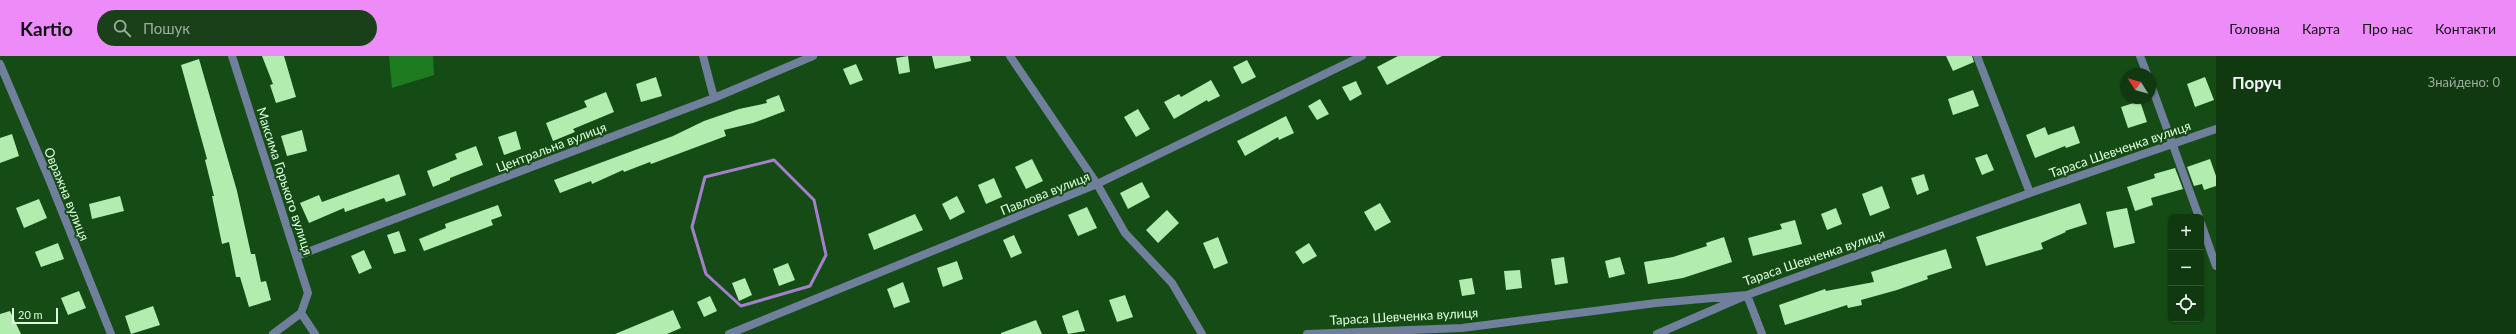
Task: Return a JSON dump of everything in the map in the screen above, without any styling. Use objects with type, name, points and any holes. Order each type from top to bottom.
[{"type":"street","name":"Максима Горького вулиця","points":[[232,56],[308,293],[301,313]]},
{"type":"street","points":[[703,56],[714,98]]},
{"type":"street","name":"Центральна вулиця","points":[[297,256],[714,98],[813,56]]},
{"type":"street","points":[[1010,56],[1097,184],[1125,233],[1172,283],[1202,334]]},
{"type":"street","name":"Павлова вулиця","points":[[729,334],[1097,184],[1362,56]]},
{"type":"street","points":[[1977,56],[2030,193]]},
{"type":"street","points":[[2140,56],[2145,68]]},
{"type":"street","name":"Овражна вулиця","points":[[0,64],[49,179],[111,334]]},
{"type":"street","points":[[2156,98],[2198,214]]},
{"type":"street","name":"Тараса Шевченка вулиця","points":[[1308,334],[1460,331],[1656,303],[1747,295],[2030,193],[2216,129]]},
{"type":"street","points":[[2204,232],[2216,266]]},
{"type":"street","points":[[1657,334],[1747,295],[1762,334]]},
{"type":"street","points":[[273,334],[301,313],[315,334]]},
{"type":"highlighted area","points":[[774,160],[814,200],[826,255],[810,286],[741,306],[706,274],[692,227],[705,177]]},
{"type":"green space","points":[[389,56],[433,56],[434,75],[392,88]]},
{"type":"building","points":[[262,56],[284,56],[296,97],[276,103],[270,85],[273,84]]},
{"type":"building","points":[[908,56],[910,72],[899,74],[896,58]]},
{"type":"building","points":[[932,56],[970,56],[971,61],[935,69]]},
{"type":"building","points":[[1398,56],[1442,56],[1387,85],[1377,67]]},
{"type":"building","points":[[1946,56],[1972,56],[1974,62],[1953,71]]},
{"type":"building","points":[[199,59],[237,191],[251,254],[255,254],[261,282],[266,281],[271,300],[249,307],[240,277],[236,277],[229,242],[222,244],[212,196],[214,196],[205,160],[207,159],[181,65]]},
{"type":"building","points":[[1247,60],[1256,77],[1242,84],[1233,67]]},
{"type":"building","points":[[856,64],[863,80],[850,85],[843,69]]},
{"type":"building","points":[[656,77],[662,96],[641,102],[636,84]]},
{"type":"building","points":[[2205,77],[2214,100],[2195,107],[2187,84]]},
{"type":"building","points":[[1211,80],[1220,96],[1208,102],[1207,100],[1174,119],[1164,102],[1179,94],[1181,97]]},
{"type":"building","points":[[1356,81],[1362,94],[1350,101],[1342,87]]},
{"type":"building","points":[[1973,90],[1979,106],[1953,115],[1948,99]]},
{"type":"building","points":[[606,92],[614,112],[573,129],[575,132],[553,141],[546,123],[587,107],[584,101]]},
{"type":"building","points":[[779,95],[785,111],[753,123],[724,130],[726,136],[651,164],[650,162],[624,172],[623,170],[592,184],[591,181],[560,193],[554,180],[673,136],[704,121],[739,109],[767,103],[766,100]]},
{"type":"building","points":[[1320,99],[1329,114],[1317,120],[1308,106]]},
{"type":"building","points":[[2130,104],[2141,104],[2147,122],[2128,128],[2121,107]]},
{"type":"building","points":[[1138,109],[1150,129],[1136,137],[1124,117]]},
{"type":"building","points":[[1286,116],[1294,133],[1279,140],[1278,137],[1245,156],[1237,141]]},
{"type":"building","points":[[2074,126],[2080,143],[2066,148],[2065,146],[2035,158],[2026,135],[2045,127],[2048,135]]},
{"type":"building","points":[[302,130],[307,151],[287,156],[281,136]]},
{"type":"building","points":[[516,131],[521,149],[504,155],[498,137]]},
{"type":"building","points":[[12,134],[19,156],[0,163],[0,138]]},
{"type":"building","points":[[476,146],[483,165],[450,178],[450,180],[433,187],[427,171],[457,159],[455,154]]},
{"type":"building","points":[[1987,154],[1994,170],[1982,175],[1975,158]]},
{"type":"building","points":[[1032,159],[1043,181],[1026,189],[1015,167]]},
{"type":"building","points":[[2210,159],[2216,176],[2216,186],[2204,190],[2202,184],[2194,186],[2187,167]]},
{"type":"building","points":[[2175,168],[2183,189],[2151,198],[2153,205],[2135,211],[2127,187],[2155,178],[2154,174]]},
{"type":"building","points":[[399,174],[406,195],[386,202],[384,198],[345,212],[344,208],[309,223],[300,203],[319,195],[322,202]]},
{"type":"building","points":[[1924,174],[1929,190],[1917,195],[1911,178]]},
{"type":"building","points":[[994,178],[1002,197],[986,204],[978,185]]},
{"type":"building","points":[[1142,182],[1150,197],[1128,209],[1120,193]]},
{"type":"building","points":[[1882,186],[1890,208],[1870,216],[1862,194]]},
{"type":"building","points":[[120,196],[124,211],[92,219],[89,204]]},
{"type":"building","points":[[957,196],[965,212],[950,220],[942,204]]},
{"type":"building","points":[[39,199],[47,218],[24,228],[16,208]]},
{"type":"building","points":[[1380,203],[1391,222],[1375,231],[1364,212]]},
{"type":"building","points":[[2080,203],[2087,224],[2065,231],[2066,232],[2041,243],[2043,249],[1986,266],[1976,237]]},
{"type":"building","points":[[498,205],[502,216],[491,220],[493,225],[424,251],[419,239],[446,228],[445,224]]},
{"type":"building","points":[[1087,207],[1097,228],[1078,236],[1068,215]]},
{"type":"building","points":[[1836,208],[1842,224],[1827,230],[1821,214]]},
{"type":"building","points":[[2127,208],[2135,243],[2114,248],[2106,212]]},
{"type":"building","points":[[1167,210],[1179,223],[1158,243],[1146,230]]},
{"type":"building","points":[[915,214],[923,230],[874,250],[868,234]]},
{"type":"building","points":[[1795,220],[1802,244],[1753,256],[1748,238],[1782,229],[1780,224]]},
{"type":"building","points":[[399,231],[406,251],[394,254],[387,235]]},
{"type":"building","points":[[1014,235],[1022,253],[1011,258],[1003,240]]},
{"type":"building","points":[[1218,237],[1228,263],[1214,269],[1203,243]]},
{"type":"building","points":[[1724,237],[1732,262],[1683,278],[1648,284],[1644,262],[1673,257],[1707,246],[1706,243]]},
{"type":"building","points":[[58,243],[64,259],[41,267],[35,252]]},
{"type":"building","points":[[1309,243],[1317,256],[1303,264],[1295,252]]},
{"type":"building","points":[[1946,249],[1952,268],[1927,276],[1928,279],[1897,290],[1861,300],[1862,305],[1848,308],[1847,305],[1785,325],[1779,305],[1825,289],[1826,291],[1874,282],[1871,272]]},
{"type":"building","points":[[364,250],[372,268],[359,274],[351,256]]},
{"type":"building","points":[[1564,257],[1568,283],[1555,285],[1551,259]]},
{"type":"building","points":[[1620,257],[1625,274],[1609,278],[1605,261]]},
{"type":"building","points":[[957,261],[963,279],[943,287],[937,268]]},
{"type":"building","points":[[788,263],[795,280],[779,286],[773,269]]},
{"type":"building","points":[[1520,270],[1522,288],[1506,290],[1504,271]]},
{"type":"building","points":[[745,278],[752,295],[739,301],[732,283]]},
{"type":"building","points":[[1472,278],[1475,294],[1462,296],[1459,280]]},
{"type":"building","points":[[903,282],[910,302],[894,308],[887,289]]},
{"type":"building","points":[[79,291],[86,308],[68,315],[61,298]]},
{"type":"building","points":[[1125,295],[1133,317],[1117,322],[1109,300]]},
{"type":"building","points":[[710,296],[717,311],[704,317],[697,302]]},
{"type":"building","points":[[153,306],[160,325],[131,334],[125,316]]},
{"type":"building","points":[[673,310],[681,328],[667,334],[615,334]]},
{"type":"building","points":[[1078,310],[1085,331],[1068,334],[1062,316]]},
{"type":"building","points":[[10,311],[21,334],[0,334],[0,314]]},
{"type":"building","points":[[1036,320],[1042,334],[1001,334],[1001,333]]}]
